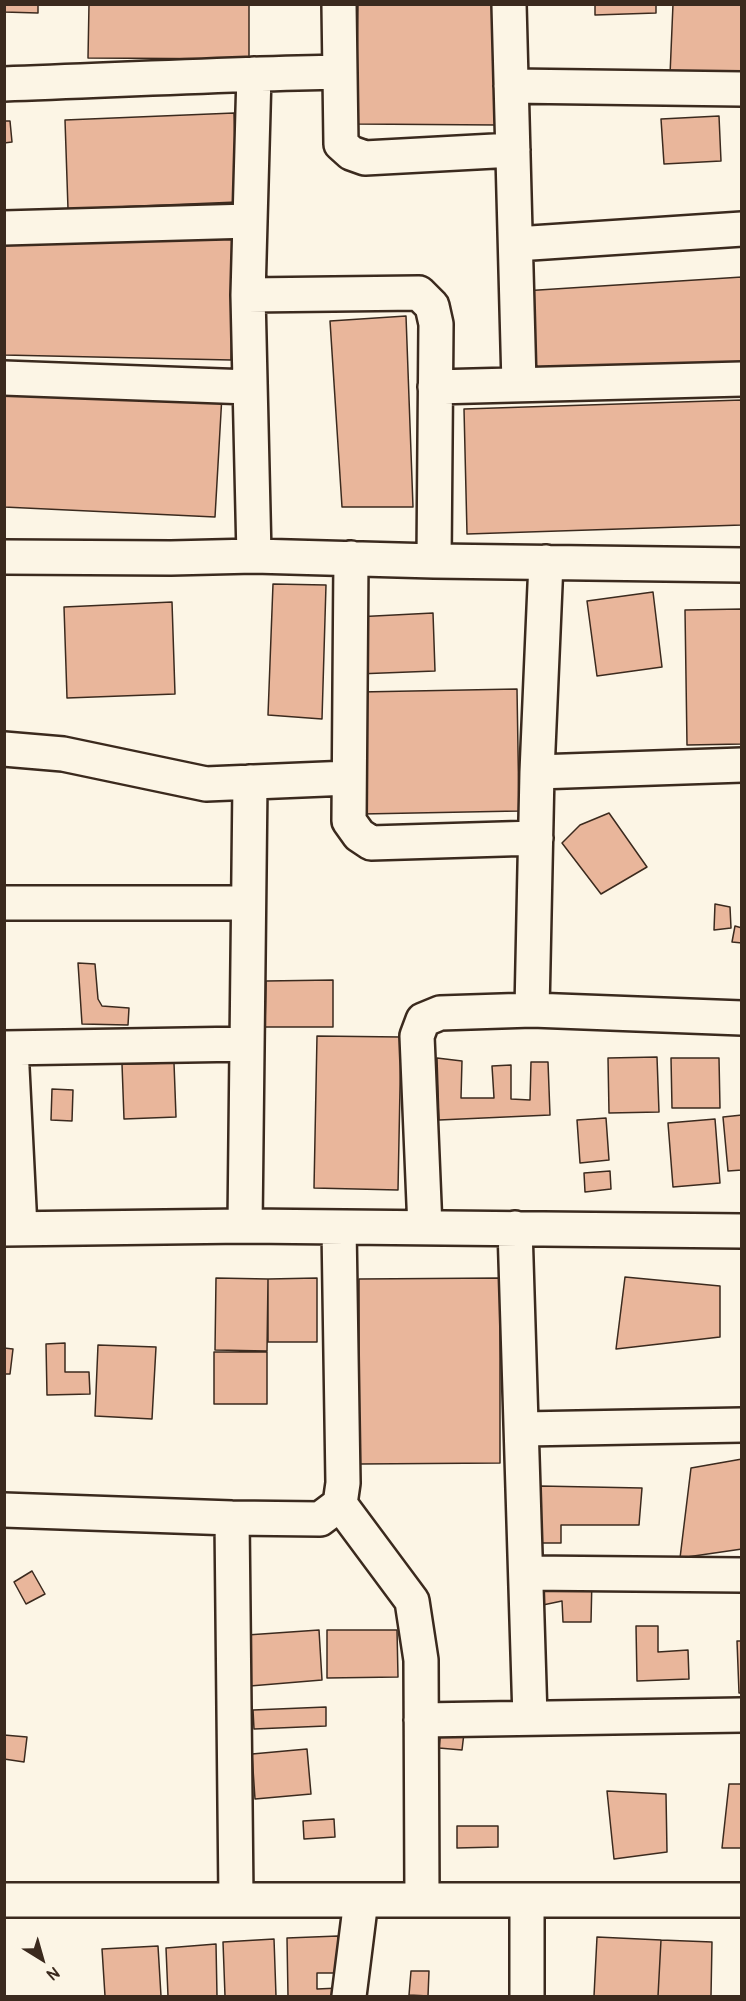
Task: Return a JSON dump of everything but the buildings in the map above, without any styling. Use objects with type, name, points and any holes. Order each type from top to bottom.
[{"type":"street","points":[[339,4],[341,144],[351,153],[365,158],[513,150]]},
{"type":"street","points":[[509,4],[519,384]]},
{"type":"street","points":[[4,84],[340,72]]},
{"type":"street","points":[[254,74],[248,295],[254,556]]},
{"type":"street","points":[[511,86],[741,89]]},
{"type":"street","points":[[4,228],[250,221]]},
{"type":"street","points":[[516,244],[741,229]]},
{"type":"street","points":[[248,295],[419,292],[432,306],[436,324],[434,561]]},
{"type":"street","points":[[4,378],[249,387]]},
{"type":"street","points":[[435,387],[741,379]]},
{"type":"street","points":[[4,557],[254,556],[741,565]]},
{"type":"street","points":[[351,558],[349,821],[359,835],[371,843],[536,838]]},
{"type":"street","points":[[532,1010],[537,772],[546,562]]},
{"type":"street","points":[[4,749],[63,754],[206,784],[349,778]]},
{"type":"street","points":[[537,772],[741,765]]},
{"type":"street","points":[[245,1226],[250,782]]},
{"type":"street","points":[[4,903],[248,903]]},
{"type":"street","points":[[425,1228],[417,1036],[423,1020],[440,1013],[532,1010],[741,1018]]},
{"type":"street","points":[[247,1044],[8,1048],[12,1228],[245,1226],[741,1232]]},
{"type":"street","points":[[339,1227],[343,1483],[340,1504],[412,1600],[421,1660],[422,1899]]},
{"type":"street","points":[[516,1228],[530,1718]]},
{"type":"street","points":[[523,1429],[741,1425]]},
{"type":"street","points":[[4,1510],[320,1519],[340,1504]]},
{"type":"street","points":[[232,1518],[236,1899]]},
{"type":"street","points":[[527,1573],[741,1575]]},
{"type":"street","points":[[421,1720],[741,1715]]},
{"type":"street","points":[[4,1900],[741,1900]]},
{"type":"street","points":[[349,1996],[361,1900]]},
{"type":"street","points":[[527,1900],[527,1996]]}]
